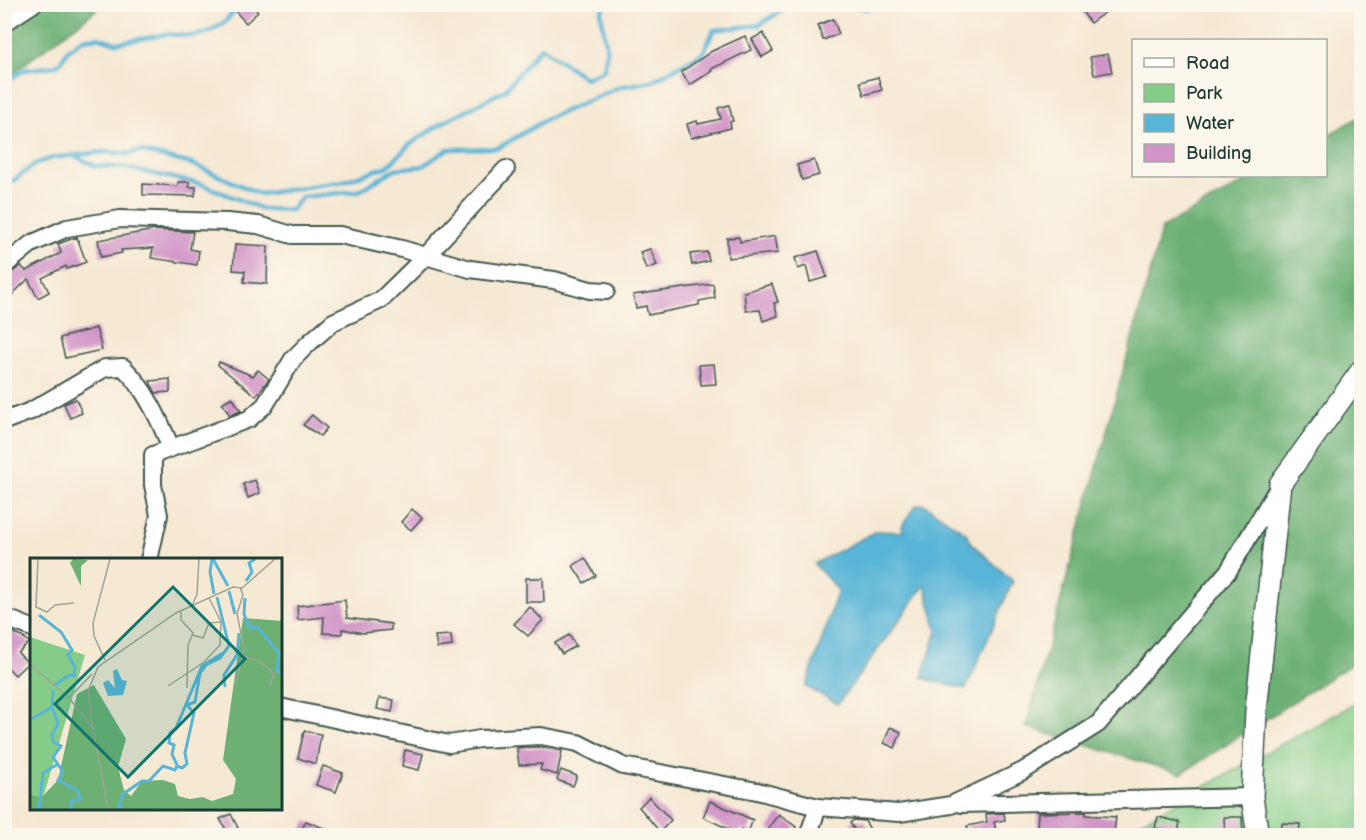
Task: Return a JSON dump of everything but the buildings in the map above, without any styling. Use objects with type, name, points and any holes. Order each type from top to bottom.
[{"type":"street","points":[[4,23],[33,4]]},
{"type":"street","points":[[149,558],[159,515],[153,485],[153,455],[249,419],[266,405],[293,359],[309,343],[333,322],[381,300],[426,256],[506,169]]},
{"type":"street","points":[[4,266],[31,244],[67,228],[120,219],[226,222],[258,225],[292,235],[340,235],[470,269],[554,280],[590,290],[606,291]]},
{"type":"street","points":[[4,421],[31,411],[105,368],[123,367],[137,381],[162,426],[171,448]]},
{"type":"street","points":[[951,805],[1023,771],[1098,724],[1229,570],[1280,484],[1362,370]]},
{"type":"street","points":[[1258,836],[1252,797],[1256,711],[1280,484]]},
{"type":"street","points":[[4,617],[30,627]]},
{"type":"street","points":[[282,707],[449,744],[480,739],[541,736],[578,743],[623,766],[757,791],[818,807],[899,813],[951,805],[1252,797]]},
{"type":"street","points":[[808,836],[818,807]]},
{"type":"green space","points":[[5,5],[103,5],[5,79]]},
{"type":"green space","points":[[1361,116],[1361,658],[1181,774],[1026,727],[1162,228],[1253,177],[1327,177],[1327,135]]},
{"type":"green space","points":[[1361,700],[1361,835],[1117,835]]},
{"type":"water","points":[[924,504],[967,534],[970,542],[1013,581],[966,689],[922,678],[937,631],[925,585],[838,704],[806,687],[838,590],[814,564],[876,531],[903,532],[902,526],[916,505]]},
{"type":"waterway","points":[[4,84],[23,70],[54,66],[60,63],[68,50],[83,39],[97,37],[117,43],[168,34],[195,36],[210,31],[225,22],[240,4]]},
{"type":"waterway","points":[[4,188],[35,164],[52,158],[103,152],[130,154],[140,151],[192,164],[260,194],[344,181],[388,166],[410,144],[444,122],[505,90],[541,47],[585,78],[604,70],[607,51],[601,13],[605,4]]},
{"type":"waterway","points":[[72,155],[96,166],[126,168],[201,184],[262,209],[291,210],[302,197],[359,191],[395,169],[423,166],[448,149],[498,148],[545,120],[619,87],[652,81],[703,53],[714,30],[759,25],[792,4]]},
{"type":"waterway","points":[[850,4],[868,9],[870,4]]}]
